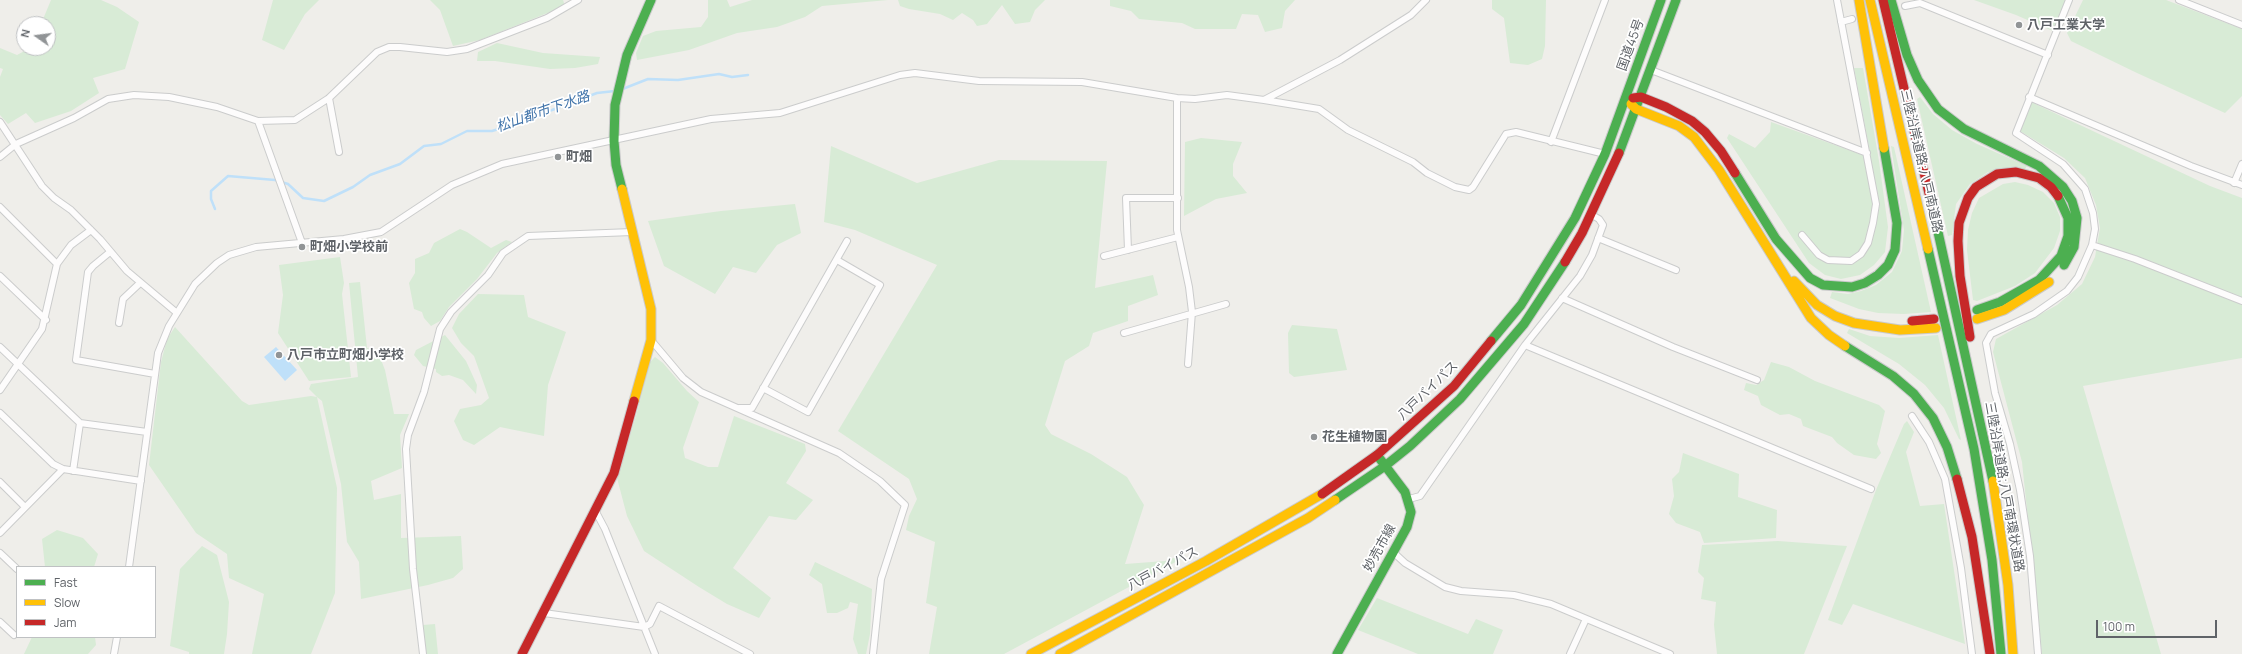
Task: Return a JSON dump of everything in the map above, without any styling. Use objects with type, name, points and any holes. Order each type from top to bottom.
[{"type":"main road","points":[[522,654],[596,512],[614,473],[651,340],[651,309],[616,165],[614,141],[615,104],[621,76],[627,55],[651,0]]},
{"type":"main road","name":"国道45号","points":[[1626,98],[1661,0]]},
{"type":"main road","name":"国道45号","points":[[1641,97],[1676,0]]},
{"type":"main road","points":[[1776,239],[1810,278],[1823,285],[1839,287],[1852,287],[1865,283],[1878,275],[1888,265],[1895,250],[1897,223],[1859,0]]},
{"type":"main road","name":"三陸沿岸道路;八戸南道路","points":[[1870,0],[1948,329]]},
{"type":"main road","name":"三陸沿岸道路;八戸南道路","points":[[1883,0],[1960,326]]},
{"type":"main road","points":[[1891,0],[1907,55],[1918,80],[1938,109],[1964,129],[2039,166],[2063,187],[2072,201],[2077,218],[2074,247],[2066,262],[2055,276],[2042,288],[2004,310],[1977,315],[2039,280],[2061,256],[2068,236],[2068,218],[2061,200],[2051,187],[2038,178],[2016,172],[1997,174],[1986,179],[1976,187],[1968,198],[1959,224],[1960,276],[1984,413],[1989,461]]},
{"type":"main road","points":[[1641,97],[1682,115],[1705,132],[1721,151],[1807,287],[1821,300],[1839,310],[1880,321],[1935,324],[1878,328],[1854,323],[1835,316],[1817,305],[1802,292],[1760,235],[1711,158],[1694,137],[1679,126],[1636,109],[1626,98],[1641,97]]},
{"type":"main road","name":"八戸バイパス","points":[[1060,654],[1308,518],[1386,466],[1430,428],[1488,368],[1524,324],[1552,284],[1592,215],[1641,97]]},
{"type":"main road","name":"八戸バイパス","points":[[1031,654],[1284,517],[1334,487],[1378,455],[1454,386],[1521,305],[1575,218],[1605,154],[1626,98]]},
{"type":"main road","points":[[1760,235],[1775,263],[1811,318],[1834,339],[1893,376],[1914,394],[1933,418],[1947,447],[1972,537],[1990,654]]},
{"type":"main road","name":"三陸沿岸道路;八戸南環状道路","points":[[1960,326],[2000,520],[2008,585],[2013,654]]},
{"type":"main road","name":"三陸沿岸道路;八戸南環状道路","points":[[1948,329],[1976,456],[1992,560],[2001,654]]},
{"type":"main road","points":[[1378,455],[1409,499]]},
{"type":"main road","name":"妙売市線","points":[[1336,654],[1407,527],[1411,512],[1409,499]]},
{"type":"street","points":[[0,157],[16,144],[74,118],[108,99],[134,95],[169,97],[217,106],[258,121],[295,120],[329,98],[377,52],[389,47],[447,52],[467,48],[547,18],[578,0]]},
{"type":"street","points":[[1264,100],[1340,60],[1411,15],[1426,0]]},
{"type":"street","points":[[1551,142],[1605,0]]},
{"type":"street","points":[[1802,235],[1819,255],[1828,260],[1851,261],[1861,254],[1868,243],[1876,204],[1837,0]]},
{"type":"street","points":[[2038,654],[2030,556],[2020,490],[2010,444],[1995,393],[1986,343],[1992,334],[2034,314],[2067,291],[2078,276],[2092,245],[2095,230],[2094,213],[2085,189],[2063,164],[2016,133],[2069,0]]},
{"type":"street","points":[[2179,0],[2242,25]]},
{"type":"street","points":[[1905,6],[1920,2],[2048,55]]},
{"type":"street","points":[[1841,22],[1852,19]]},
{"type":"street","points":[[1651,70],[1867,153]]},
{"type":"street","points":[[129,566],[155,374],[163,339],[176,313],[195,284],[205,273],[229,255],[256,247],[355,238],[381,232],[452,185],[502,164],[711,119],[780,113],[900,75],[915,73],[979,81],[1082,82],[1177,98],[1195,99],[1227,96],[1264,100],[1319,109],[1348,130],[1413,162],[1427,173],[1455,187],[1469,190],[1473,187],[1506,134],[1516,132],[1551,142],[1605,154]]},
{"type":"street","points":[[329,98],[339,152]]},
{"type":"street","points":[[1177,98],[1178,237],[1189,287],[1192,312],[1188,364]]},
{"type":"street","points":[[2029,98],[2242,185]]},
{"type":"street","points":[[258,121],[302,243]]},
{"type":"street","points":[[0,122],[16,144],[42,186],[54,198],[72,210],[140,283],[176,313]]},
{"type":"street","points":[[2234,183],[2242,164]]},
{"type":"street","points":[[1128,250],[1126,198],[1178,198]]},
{"type":"street","points":[[0,206],[57,264]]},
{"type":"street","points":[[1409,499],[1420,496],[1525,345],[1580,276],[1603,225],[1600,219],[1592,215]]},
{"type":"street","points":[[0,390],[42,329],[46,320],[50,288],[57,264],[71,246],[91,230]]},
{"type":"street","points":[[423,654],[412,562],[406,449],[408,435],[424,392],[440,328],[450,312],[488,275],[503,253],[528,236],[632,232]]},
{"type":"street","points":[[1104,256],[1178,237]]},
{"type":"street","points":[[1598,238],[1676,270]]},
{"type":"street","points":[[737,408],[752,408],[847,241]]},
{"type":"street","points":[[2092,245],[2136,259],[2242,302]]},
{"type":"street","points":[[110,252],[88,272],[76,360],[155,374]]},
{"type":"street","points":[[763,388],[808,412],[880,285],[837,260]]},
{"type":"street","points":[[0,276],[46,320]]},
{"type":"street","points":[[119,323],[123,299],[140,283]]},
{"type":"street","points":[[1562,298],[1673,347],[1757,380]]},
{"type":"street","points":[[1124,333],[1192,312],[1226,304]]},
{"type":"street","points":[[651,340],[683,378],[701,392],[839,452],[880,481],[905,505],[881,579],[873,654]]},
{"type":"street","points":[[1525,345],[1871,489]]},
{"type":"street","points":[[0,347],[80,423],[147,432]]},
{"type":"street","points":[[0,413],[53,464],[63,469],[141,481]]},
{"type":"street","points":[[1912,416],[1929,442],[1945,480],[1961,568],[1972,654]]},
{"type":"street","points":[[73,471],[80,423]]},
{"type":"street","points":[[0,533],[63,469]]},
{"type":"street","points":[[0,482],[25,507]]},
{"type":"street","points":[[596,512],[605,529],[655,654]]},
{"type":"street","points":[[1393,552],[1405,563],[1445,587],[1462,591],[1514,595],[1551,604],[1670,654]]},
{"type":"street","points":[[0,553],[16,568]]},
{"type":"street","points":[[544,613],[644,627],[650,624],[659,606],[750,654]]},
{"type":"street","points":[[1570,654],[1586,619]]},
{"type":"street","points":[[0,622],[14,635]]},
{"type":"street","points":[[114,654],[118,638]]},
{"type":"green space","points":[[51,0],[101,0],[117,7],[139,22],[125,69],[93,78],[99,93],[71,111],[35,123],[26,113],[8,124],[0,115],[0,77],[3,69],[0,68],[0,48],[16,55],[16,56],[56,56],[56,16],[44,16]]},
{"type":"green space","points":[[273,0],[319,0],[305,14],[284,50],[262,40]]},
{"type":"green space","points":[[430,0],[563,0],[565,6],[480,40],[453,46],[440,10]]},
{"type":"green space","points":[[708,0],[727,0],[730,7],[752,0],[888,0],[822,6],[805,17],[777,27],[737,33],[689,50],[637,60],[636,53],[643,36],[656,31],[701,27],[708,17]]},
{"type":"green space","points":[[898,0],[1045,0],[1035,10],[1030,22],[1015,24],[1002,5],[987,24],[977,26],[973,20],[962,13],[953,20],[940,14],[900,6]]},
{"type":"green space","points":[[1110,0],[1295,0],[1285,11],[1282,28],[1265,32],[1258,15],[1242,14],[1236,29],[1195,29],[1182,23],[1139,19],[1131,11],[1110,6]]},
{"type":"green space","points":[[1492,0],[1546,0],[1545,46],[1542,59],[1528,65],[1510,63],[1504,18],[1492,9]]},
{"type":"green space","points":[[1974,0],[2067,0],[2055,32],[2016,15]]},
{"type":"green space","points":[[2083,0],[2166,0],[2242,29],[2242,96],[2225,113],[2071,41],[2067,33]]},
{"type":"green space","points":[[497,43],[543,53],[600,57],[598,64],[575,68],[550,69],[495,61],[477,61],[478,52]]},
{"type":"green space","points":[[1854,68],[1863,68],[1879,161],[1888,227],[1885,252],[1874,265],[1860,275],[1841,279],[1825,275],[1809,263],[1727,138],[1729,134],[1755,148],[1770,132],[1771,122],[1871,158]]},
{"type":"green space","points":[[1920,97],[1933,114],[1952,130],[1977,144],[2027,166],[2025,169],[1988,172],[1970,184],[1956,204],[1952,235],[1948,236],[1917,99]]},
{"type":"green space","points":[[2031,102],[2210,186],[2242,198],[2242,358],[2083,386],[2161,654],[2042,654],[2022,462],[1993,352],[1996,339],[2057,305],[2082,284],[2095,257],[2100,228],[2096,205],[2085,178],[2064,158],[2020,131]]},
{"type":"green space","points":[[1201,138],[1242,142],[1233,164],[1233,176],[1247,193],[1216,199],[1184,216],[1185,142]]},
{"type":"green space","points":[[831,146],[917,183],[999,160],[1107,161],[1095,288],[1153,275],[1158,295],[1128,306],[1128,321],[1093,333],[1089,346],[1065,361],[1045,425],[1051,434],[1091,454],[1127,477],[1144,505],[1125,564],[1165,561],[1185,554],[1183,558],[1004,654],[929,654],[937,607],[926,603],[935,542],[906,530],[909,516],[917,499],[909,479],[838,431],[937,265],[855,230],[824,222]]},
{"type":"green space","points":[[1891,146],[1894,147],[1931,312],[1904,314],[1878,313],[1859,309],[1830,298],[1832,292],[1848,294],[1876,285],[1892,272],[1902,251],[1904,230]]},
{"type":"green space","points":[[2015,182],[2028,185],[2043,192],[2054,203],[2060,217],[2060,231],[2054,248],[2035,273],[2015,286],[1977,301],[1973,300],[1967,250],[1968,230],[1972,213],[1979,198],[2003,184]]},
{"type":"green space","points":[[795,204],[801,233],[777,245],[756,273],[733,267],[715,294],[664,266],[648,221],[721,211]]},
{"type":"green space","points":[[460,229],[491,248],[506,240],[512,242],[497,253],[477,279],[449,307],[440,321],[431,326],[424,318],[422,312],[414,309],[409,283],[415,273],[415,259],[429,253],[434,243]]},
{"type":"green space","points":[[340,257],[344,283],[342,294],[351,377],[309,381],[278,333],[283,295],[279,265]]},
{"type":"green space","points":[[360,282],[367,348],[378,352],[385,370],[394,414],[409,414],[400,435],[402,468],[371,481],[374,500],[401,494],[401,538],[461,536],[463,569],[453,578],[428,585],[361,599],[359,562],[347,542],[341,484],[322,401],[309,389],[311,384],[358,377],[349,283]]},
{"type":"green space","points":[[478,294],[524,295],[528,317],[566,332],[548,385],[544,436],[500,427],[474,445],[463,440],[454,421],[460,409],[481,405],[489,398],[474,356],[461,343],[452,328],[459,314]]},
{"type":"green space","points":[[1292,325],[1337,329],[1347,370],[1294,377],[1289,373],[1288,333]]},
{"type":"green space","points":[[175,327],[242,401],[249,405],[311,396],[317,397],[337,488],[335,593],[311,654],[252,654],[264,594],[229,578],[227,554],[196,533],[149,465],[161,362],[167,339]]},
{"type":"green space","points":[[1849,329],[1870,336],[1899,338],[1938,335],[1961,440],[1959,439],[1944,408],[1925,385],[1899,364],[1847,333]]},
{"type":"green space","points":[[445,335],[466,361],[477,385],[476,394],[463,380],[449,375],[442,376],[436,372],[436,369],[423,366],[414,355],[416,350]]},
{"type":"green space","points":[[655,357],[663,363],[687,391],[699,402],[683,448],[685,458],[708,467],[718,467],[734,416],[805,444],[806,451],[786,483],[813,500],[796,520],[769,516],[733,568],[771,598],[759,618],[727,604],[644,551],[627,516],[617,478],[636,416],[650,362]]},
{"type":"green space","points":[[1771,362],[1789,367],[1815,381],[1879,405],[1885,411],[1877,444],[1881,453],[1876,459],[1854,455],[1837,443],[1832,437],[1803,426],[1801,419],[1789,414],[1780,415],[1761,405],[1758,396],[1744,390],[1746,383],[1756,385],[1764,380]]},
{"type":"green space","points":[[1907,421],[1914,432],[1906,452],[1920,506],[1944,504],[1965,644],[1853,604],[1842,625],[1828,620],[1876,490],[1904,424]]},
{"type":"green space","points":[[1683,453],[1739,474],[1738,497],[1777,510],[1776,538],[1704,543],[1700,532],[1676,523],[1669,514],[1674,496],[1672,479],[1679,472]]},
{"type":"green space","points":[[57,530],[83,538],[98,554],[94,566],[45,566],[42,539]]},
{"type":"green space","points":[[1778,541],[1847,546],[1804,654],[1717,654],[1714,625],[1716,602],[1701,599],[1704,578],[1698,572],[1702,545]]},
{"type":"green space","points":[[202,546],[217,555],[229,602],[224,654],[189,654],[189,652],[170,646],[180,569]]},
{"type":"green space","points":[[815,562],[872,589],[870,634],[866,654],[858,654],[853,639],[858,604],[850,602],[848,608],[837,613],[827,613],[822,584],[809,575]]},
{"type":"green space","points":[[1377,598],[1468,634],[1476,619],[1503,630],[1493,654],[1418,654],[1358,630]]},
{"type":"green space","points":[[435,624],[438,654],[426,654],[423,625]]},
{"type":"green space","points":[[32,638],[95,638],[96,645],[88,654],[24,654]]},
{"type":"water","points":[[276,347],[297,370],[285,381],[264,357]]},
{"type":"waterway","points":[[620,90],[648,79],[678,80],[719,74],[732,77],[748,75]]},
{"type":"waterway","name":"松山都市下水路","points":[[215,209],[211,199],[211,191],[228,176],[275,180],[288,184],[303,198],[324,201],[353,187],[370,175],[400,164],[424,146],[441,144],[467,131],[492,131],[538,117],[552,110],[597,93],[615,91]]},
{"type":"traffic: fast","points":[[622,189],[616,165],[614,141],[615,105],[627,55],[651,0]]},
{"type":"traffic: fast","points":[[1491,341],[1521,305],[1575,218],[1605,154],[1661,0]]},
{"type":"traffic: fast","points":[[1619,153],[1676,0]]},
{"type":"traffic: fast","points":[[1891,0],[1907,55],[1918,80],[1938,109],[1964,129],[2039,166],[2063,187],[2072,201],[2077,218],[2074,247],[2064,265]]},
{"type":"traffic: fast","points":[[1735,173],[1776,239],[1810,278],[1823,285],[1852,287],[1865,283],[1878,275],[1888,265],[1895,250],[1897,223],[1884,148]]},
{"type":"traffic: fast","points":[[1977,310],[2000,302],[2039,280],[2061,256],[2068,236],[2068,218],[2058,196]]},
{"type":"traffic: fast","points":[[1936,223],[1993,481]]},
{"type":"traffic: fast","points":[[1928,249],[1974,449],[1992,560],[2001,654]]},
{"type":"traffic: fast","points":[[1335,500],[1385,466],[1410,446],[1460,399],[1524,324],[1565,262]]},
{"type":"traffic: fast","points":[[1845,346],[1893,376],[1914,394],[1933,418],[1947,447],[1957,479]]},
{"type":"traffic: fast","points":[[1337,654],[1407,527],[1411,512],[1405,492],[1377,455]]},
{"type":"traffic: slow","points":[[1859,0],[1884,148]]},
{"type":"traffic: slow","points":[[1870,0],[1928,249]]},
{"type":"traffic: slow","points":[[1631,104],[1636,109],[1679,126],[1694,137],[1719,170],[1811,318],[1829,335],[1845,346]]},
{"type":"traffic: slow","points":[[622,189],[651,309],[651,340],[634,401]]},
{"type":"traffic: slow","points":[[1794,281],[1817,305],[1835,316],[1854,323],[1900,330],[1936,328]]},
{"type":"traffic: slow","points":[[1977,319],[2004,310],[2049,282]]},
{"type":"traffic: slow","points":[[1993,481],[2008,585],[2013,654]]},
{"type":"traffic: slow","points":[[1031,654],[1206,561],[1322,494]]},
{"type":"traffic: slow","points":[[1060,654],[1308,518],[1335,500]]},
{"type":"traffic: jam","points":[[1883,0],[1936,223]]},
{"type":"traffic: jam","points":[[1633,98],[1641,97],[1666,107],[1692,121],[1705,132],[1721,151],[1735,173]]},
{"type":"traffic: jam","points":[[1565,262],[1582,233],[1619,153]]},
{"type":"traffic: jam","points":[[1970,337],[1960,276],[1958,241],[1959,223],[1968,198],[1976,187],[1997,174],[2016,172],[2039,178],[2051,187],[2058,196]]},
{"type":"traffic: jam","points":[[1912,321],[1934,319]]},
{"type":"traffic: jam","points":[[1322,494],[1377,455],[1454,386],[1491,341]]},
{"type":"traffic: jam","points":[[522,654],[614,473],[634,401]]},
{"type":"traffic: jam","points":[[1957,479],[1972,537],[1990,654]]},
{"type":"place","name":"八戸工業大学","points":[[2019,25]]},
{"type":"place","name":"町畑","points":[[558,157]]},
{"type":"place","name":"町畑小学校前","points":[[302,247]]},
{"type":"place","name":"八戸市立町畑小学校","points":[[279,355]]},
{"type":"place","name":"花生植物園","points":[[1314,437]]}]
